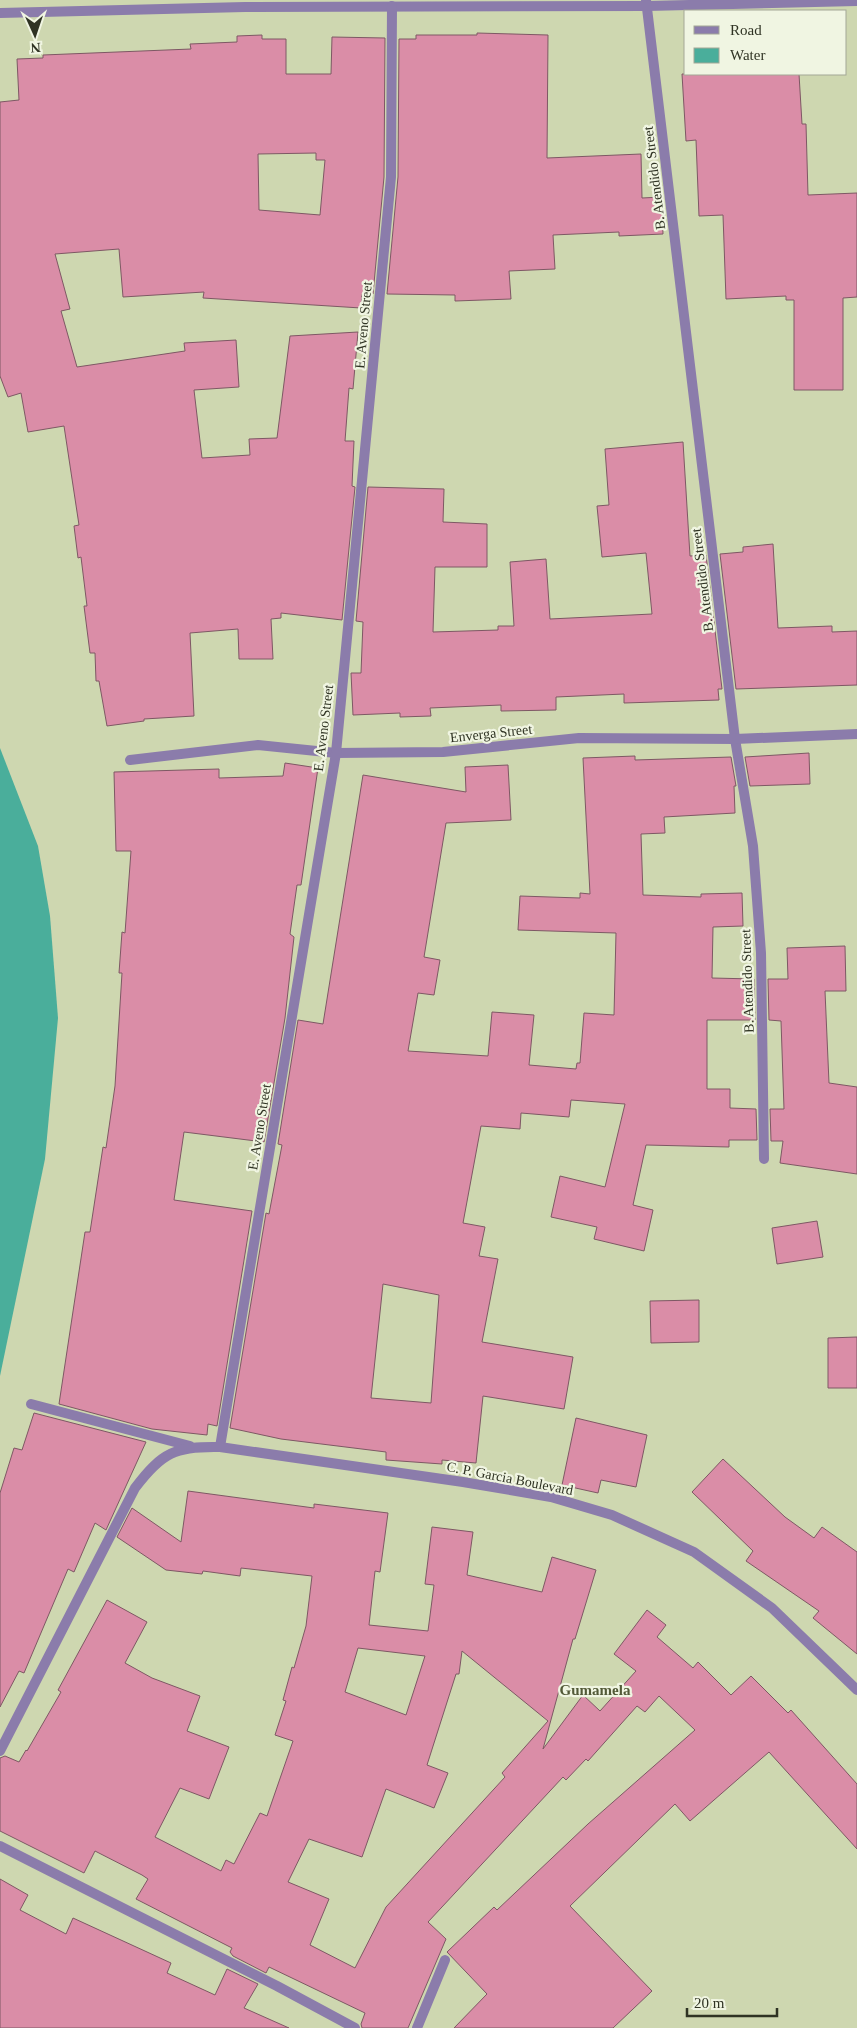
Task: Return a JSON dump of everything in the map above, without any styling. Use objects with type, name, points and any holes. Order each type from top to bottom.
[{"type":"street","points":[[0,13],[392,6],[857,1]]},
{"type":"street","name":"B. Atendido Street","points":[[647,3],[735,738],[753,846],[761,943],[764,1159]]},
{"type":"street","name":"E. Aveno Street","points":[[220,1447],[336,753],[391,177],[392,6]]},
{"type":"street","name":"Enverga Street","points":[[130,760],[258,745],[336,753],[443,752],[579,738],[735,738],[857,734]]},
{"type":"street","points":[[31,1404],[190,1446]]},
{"type":"street","points":[[0,1752],[135,1488],[158,1461],[171,1453],[190,1446]]},
{"type":"street","name":"C. P. Garcia Boulevard","points":[[190,1446],[220,1447],[472,1484],[551,1497],[612,1515],[702,1558],[772,1608],[857,1690]]},
{"type":"street","points":[[0,1846],[277,1986],[354,2028]]},
{"type":"street","points":[[417,2028],[445,1960]]},
{"type":"water","points":[[0,748],[38,846],[50,916],[58,1018],[45,1159],[0,1376]]},
{"type":"building","points":[[477,33],[548,35],[547,158],[641,154],[642,198],[662,197],[663,234],[619,236],[619,232],[553,235],[555,269],[509,271],[511,299],[455,301],[455,295],[387,294],[398,177],[399,39],[416,39],[416,35],[477,35]]},
{"type":"building","points":[[262,35],[262,39],[286,39],[286,74],[331,74],[332,37],[385,38],[384,177],[373,294],[362,294],[361,308],[203,298],[204,292],[123,297],[119,249],[55,254],[70,309],[61,311],[77,367],[185,351],[184,343],[236,340],[239,387],[194,390],[202,458],[250,455],[249,439],[277,438],[290,336],[358,332],[353,389],[349,388],[345,441],[354,441],[352,486],[355,487],[342,620],[281,613],[281,618],[271,619],[273,659],[239,659],[238,629],[190,633],[194,716],[144,719],[144,721],[107,726],[99,681],[96,681],[95,653],[90,653],[84,606],[87,606],[81,557],[78,558],[74,526],[79,525],[64,426],[28,432],[21,393],[8,397],[0,376],[0,102],[19,100],[17,59],[43,58],[43,55],[191,49],[190,44],[237,42],[237,36]],"holes":[[[316,153],[316,160],[325,160],[320,215],[259,210],[258,154]]]},
{"type":"building","points":[[682,74],[799,75],[802,124],[806,124],[808,195],[857,193],[857,297],[843,298],[843,390],[794,390],[794,300],[786,300],[786,296],[726,299],[723,215],[699,216],[696,140],[686,141]]},
{"type":"building","points":[[683,442],[690,556],[706,555],[722,689],[718,689],[719,700],[624,703],[624,694],[556,697],[556,710],[501,711],[501,705],[430,708],[431,716],[400,717],[400,713],[353,715],[351,673],[361,673],[363,622],[356,621],[368,487],[444,489],[443,522],[487,524],[487,567],[435,567],[433,632],[498,630],[498,626],[514,626],[510,562],[546,559],[550,619],[652,614],[646,553],[602,557],[597,506],[609,505],[605,449]]},
{"type":"building","points":[[773,544],[778,628],[832,626],[832,632],[857,631],[857,685],[736,689],[720,554],[743,552],[743,547]]},
{"type":"building","points":[[809,753],[810,784],[750,786],[745,757]]},
{"type":"building","points":[[635,756],[635,760],[731,757],[736,786],[734,786],[735,813],[664,817],[665,833],[641,834],[643,895],[701,897],[701,894],[742,893],[743,926],[713,927],[712,978],[754,979],[755,1020],[707,1020],[707,1089],[730,1089],[730,1108],[756,1109],[757,1140],[729,1140],[729,1147],[646,1145],[633,1205],[653,1210],[644,1251],[594,1239],[597,1227],[551,1217],[560,1176],[605,1187],[625,1104],[571,1100],[569,1117],[521,1113],[520,1129],[481,1126],[463,1223],[485,1227],[479,1256],[498,1259],[482,1342],[573,1357],[564,1409],[483,1396],[476,1463],[442,1460],[442,1464],[386,1460],[386,1452],[281,1439],[230,1428],[266,1213],[269,1214],[282,1145],[278,1144],[298,1020],[323,1024],[363,775],[466,792],[465,767],[508,765],[511,820],[446,823],[424,957],[440,960],[434,995],[418,993],[408,1051],[488,1056],[492,1012],[534,1015],[529,1065],[576,1069],[577,1063],[580,1063],[584,1013],[614,1015],[616,933],[518,930],[520,896],[580,898],[580,893],[590,894],[583,758]],"holes":[[[383,1284],[439,1295],[431,1403],[371,1398]]]},
{"type":"building","points":[[285,763],[318,768],[301,885],[297,885],[290,934],[294,937],[285,1018],[264,1142],[184,1132],[174,1200],[252,1211],[217,1426],[208,1424],[207,1435],[152,1429],[59,1404],[85,1232],[90,1232],[103,1147],[106,1148],[115,1086],[122,973],[119,973],[122,932],[125,933],[131,851],[116,851],[114,772],[219,769],[219,778],[283,776]]},
{"type":"building","points":[[845,946],[846,991],[825,991],[829,1083],[857,1087],[857,1174],[780,1163],[783,1141],[771,1141],[770,1109],[784,1109],[781,1021],[769,1020],[768,979],[788,979],[787,948]]},
{"type":"building","points":[[817,1221],[823,1257],[777,1264],[772,1228]]},
{"type":"building","points":[[699,1300],[699,1342],[651,1343],[650,1301]]},
{"type":"building","points":[[857,1337],[857,1388],[828,1388],[828,1338]]},
{"type":"building","points":[[34,1413],[146,1442],[106,1530],[95,1523],[74,1572],[68,1569],[24,1673],[19,1671],[0,1707],[0,1493],[14,1448],[22,1450]]},
{"type":"building","points":[[576,1418],[647,1435],[636,1487],[601,1480],[598,1493],[562,1485]]},
{"type":"building","points":[[723,1459],[785,1517],[814,1538],[822,1527],[857,1552],[857,1654],[813,1618],[819,1611],[746,1561],[753,1551],[692,1492]]},
{"type":"building","points":[[188,1491],[314,1508],[314,1504],[388,1513],[380,1572],[375,1571],[369,1625],[428,1631],[434,1585],[425,1584],[432,1527],[473,1532],[467,1575],[542,1592],[552,1557],[596,1570],[575,1639],[573,1639],[543,1749],[583,1695],[600,1711],[636,1671],[614,1654],[647,1610],[666,1625],[657,1637],[693,1668],[698,1662],[731,1695],[751,1676],[788,1713],[791,1710],[857,1784],[857,1849],[769,1752],[690,1821],[675,1804],[570,1906],[652,1991],[613,2028],[454,2028],[487,1994],[447,1952],[494,1907],[497,1910],[588,1824],[695,1730],[659,1696],[645,1712],[637,1706],[588,1761],[586,1759],[566,1780],[563,1777],[428,1922],[446,1939],[408,2028],[362,2028],[361,2024],[365,2013],[269,1967],[266,1973],[233,1956],[230,1952],[232,1948],[136,1899],[148,1879],[142,1875],[95,1851],[84,1873],[0,1831],[0,1758],[5,1756],[19,1762],[27,1751],[61,1692],[58,1690],[107,1600],[147,1622],[125,1663],[152,1678],[200,1696],[187,1731],[229,1747],[209,1799],[180,1788],[155,1837],[221,1871],[226,1860],[234,1864],[260,1813],[267,1816],[293,1741],[275,1735],[286,1701],[283,1700],[292,1667],[294,1668],[306,1626],[312,1576],[241,1568],[240,1576],[203,1571],[202,1574],[166,1570],[117,1537],[132,1508],[181,1542]],"holes":[[[358,1648],[425,1656],[406,1715],[345,1692]],[[462,1651],[548,1721],[502,1773],[505,1777],[386,1907],[355,1968],[310,1945],[329,1899],[288,1882],[309,1839],[362,1857],[386,1789],[434,1808],[448,1773],[427,1765],[456,1674],[459,1674]]]},
{"type":"building","points":[[0,1879],[28,1895],[20,1910],[66,1934],[73,1918],[171,1963],[167,1973],[215,1995],[227,1969],[258,1984],[244,2008],[289,2028],[0,2028]]},
{"type":"district","name":"Gumamela","points":[[595,1690]]}]
